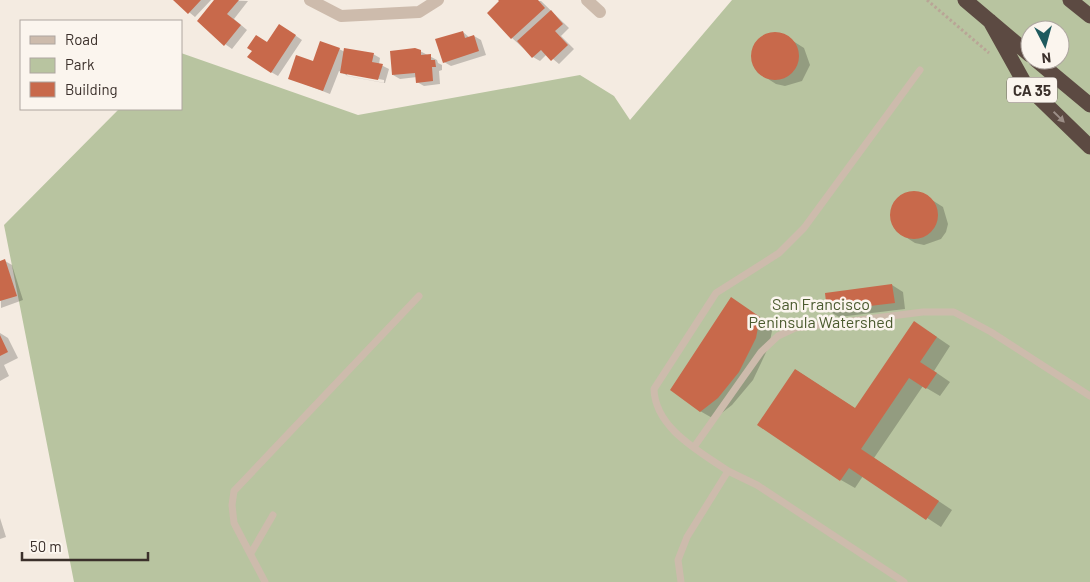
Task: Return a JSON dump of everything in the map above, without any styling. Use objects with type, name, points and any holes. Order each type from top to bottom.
[{"type":"highway","points":[[965,0],[1020,46]]},
{"type":"highway","points":[[1070,0],[1090,16]]},
{"type":"highway","name":"CA 35","points":[[990,21],[1025,84],[1090,147]]},
{"type":"highway","points":[[1048,70],[1090,105]]},
{"type":"street","points":[[310,0],[341,16],[419,12],[438,0]]},
{"type":"street","points":[[587,0],[600,12]]},
{"type":"lane","points":[[904,582],[757,485],[728,471],[694,447],[668,425],[658,412],[654,401],[654,389],[716,293],[779,253],[804,228],[920,70]]},
{"type":"lane","points":[[265,582],[234,523],[232,505],[234,491],[419,296]]},
{"type":"lane","points":[[694,447],[761,352],[778,336],[795,328],[923,312],[954,312],[969,318],[1090,396]]},
{"type":"lane","points":[[681,582],[678,560],[687,537],[728,471]]},
{"type":"lane","points":[[251,553],[273,515]]},
{"type":"path","points":[[927,0],[995,58]]},
{"type":"green space","name":"San Francisco Peninsula Watershed","points":[[732,0],[1090,0],[1090,582],[74,582],[4,225],[118,110],[182,110],[182,53],[358,115],[580,75],[614,96],[630,120]]},
{"type":"building","points":[[173,0],[201,0],[188,14]]},
{"type":"building","points":[[214,0],[239,0],[227,14],[241,25],[224,46],[197,21]]},
{"type":"building","points":[[498,0],[538,0],[545,8],[511,39],[487,13]]},
{"type":"building","points":[[551,10],[563,24],[555,31],[568,45],[551,61],[541,50],[532,58],[517,41]]},
{"type":"building","points":[[279,24],[296,35],[271,73],[247,57],[252,51],[247,48],[256,35],[267,42]]},
{"type":"building","points":[[463,31],[465,38],[474,35],[479,51],[443,63],[435,39]]},
{"type":"building","points":[[770,32],[780,32],[792,39],[799,51],[799,61],[792,73],[780,80],[770,80],[762,76],[755,69],[751,61],[751,51],[755,43],[762,36]]},
{"type":"building","points":[[320,41],[340,48],[323,91],[288,79],[296,55],[313,61]]},
{"type":"building","points":[[344,48],[374,53],[372,62],[383,64],[378,80],[340,73]]},
{"type":"building","points":[[415,48],[421,50],[421,55],[431,54],[431,60],[435,60],[436,67],[432,67],[433,81],[416,83],[415,73],[392,75],[390,51]]},
{"type":"building","points":[[909,191],[919,191],[931,198],[938,210],[938,220],[931,232],[919,239],[909,239],[901,235],[894,228],[890,220],[890,210],[894,202],[901,195]]},
{"type":"building","points":[[5,259],[17,296],[0,301],[0,261]]},
{"type":"building","points":[[892,284],[895,303],[827,311],[825,293]]},
{"type":"building","points":[[731,297],[760,317],[756,338],[739,372],[718,398],[700,412],[670,390]]},
{"type":"building","points":[[914,321],[937,337],[920,362],[937,373],[926,389],[909,378],[861,449],[939,501],[926,520],[849,468],[840,481],[757,425],[795,369],[855,408]]},
{"type":"building","points":[[0,335],[8,352],[0,356]]}]
